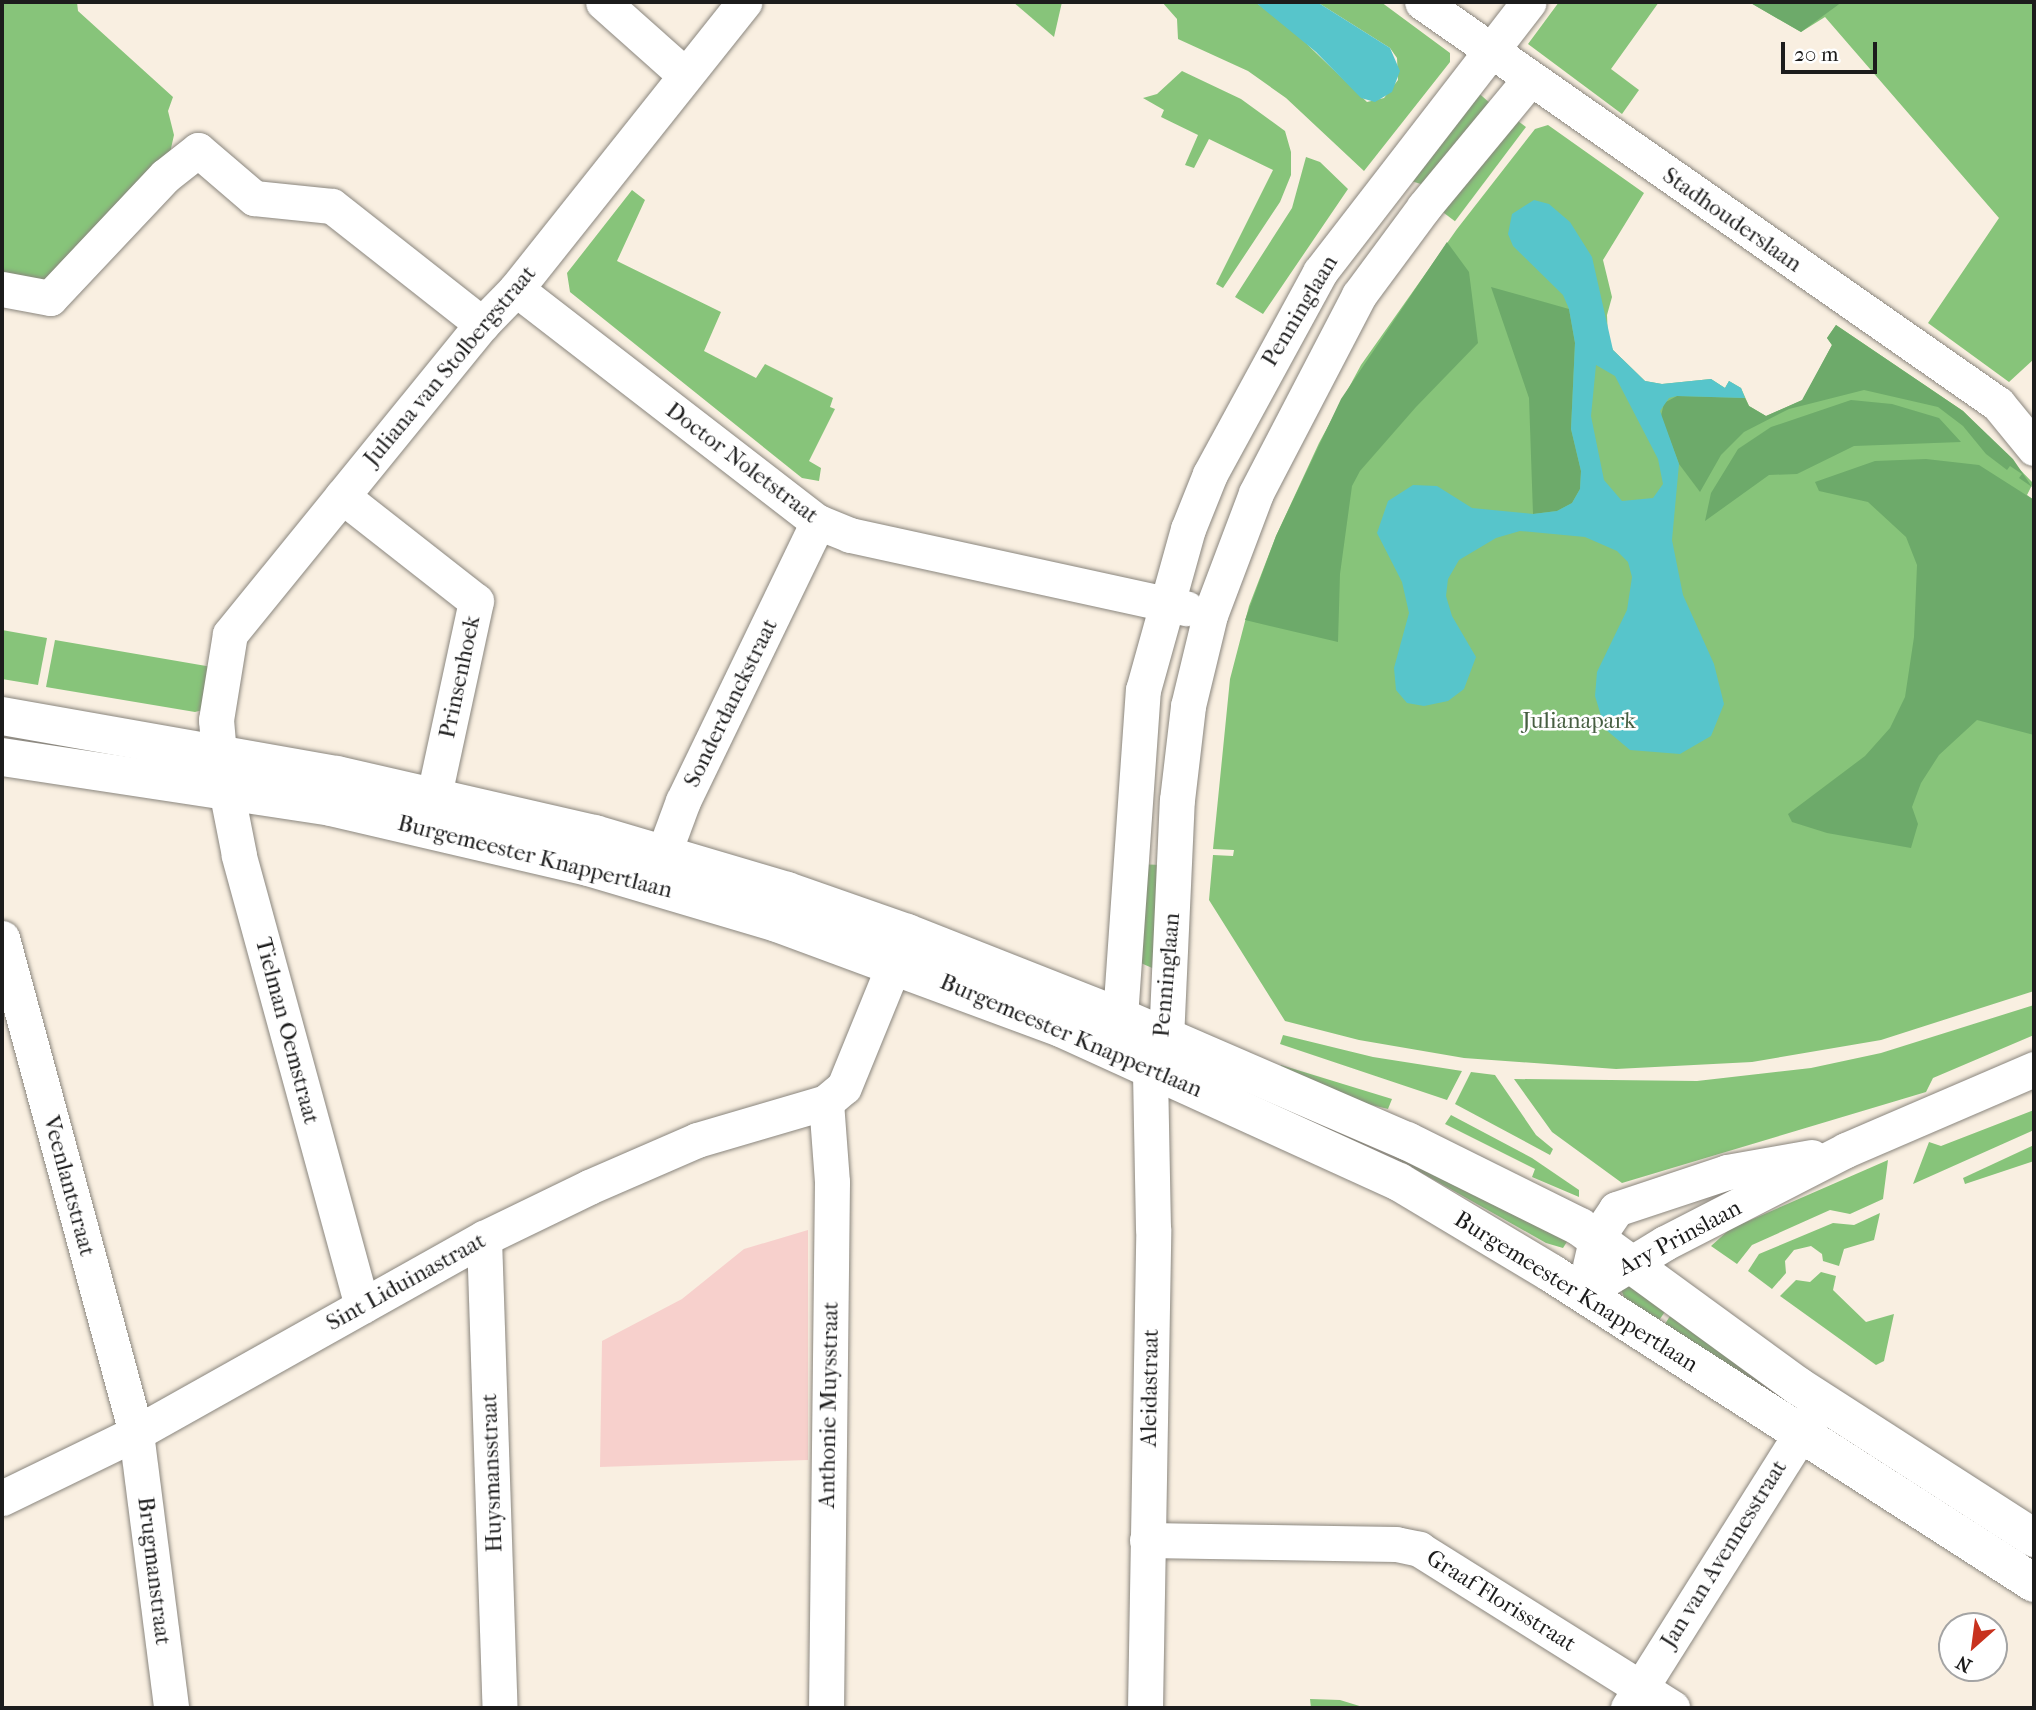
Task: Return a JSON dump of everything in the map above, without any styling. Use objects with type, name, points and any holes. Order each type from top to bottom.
[{"type":"main road","name":"Burgemeester Knappertlaan","points":[[2,716],[482,840],[657,870]]},
{"type":"main road","name":"Burgemeester Knappertlaan","points":[[2,757],[223,772],[434,796],[1119,1017],[1158,1053],[1399,1182],[1583,1293],[2034,1583]]},
{"type":"main road","name":"Burgemeester Knappertlaan","points":[[901,948],[1158,1053],[1407,1141],[1516,1192],[1596,1239],[1822,1401],[2034,1538]]},
{"type":"street","points":[[603,2],[685,75]]},
{"type":"street","name":"Juliana van Stolbergstraat","points":[[223,772],[216,720],[230,634],[482,324],[516,289],[744,2]]},
{"type":"street","name":"Stadhouderslaan","points":[[1422,2],[1529,80],[1998,404],[2034,448]]},
{"type":"street","name":"Penninglaan","points":[[1119,1017],[1143,690],[1165,602],[1210,474],[1280,340],[1320,272],[1377,194],[1529,2]]},
{"type":"street","name":"Penninglaan","points":[[1158,1053],[1177,800],[1188,706],[1210,615],[1256,493],[1359,295],[1424,207],[1529,80]]},
{"type":"street","points":[[2,289],[50,298],[165,176],[198,150],[254,198],[332,206],[482,324]]},
{"type":"street","name":"Doctor Noletstraat","points":[[516,289],[818,522],[849,535],[1165,602]]},
{"type":"street","name":"Prinsenhoek","points":[[342,496],[476,601],[434,796]]},
{"type":"street","name":"Sonderdanckstraat","points":[[657,870],[683,801],[818,522]]},
{"type":"street","points":[[1165,602],[1210,615]]},
{"type":"street","name":"Tielman Oemstraat","points":[[223,772],[239,855],[362,1306]]},
{"type":"street","name":"Veenlantstraat","points":[[2,938],[136,1433]]},
{"type":"street","points":[[826,1102],[844,1087],[901,948]]},
{"type":"street","name":"Aleidastraat","points":[[1144,1708],[1158,1053]]},
{"type":"street","name":"Ary Prinslaan","points":[[1583,1293],[1630,1262],[1846,1150],[2034,1069]]},
{"type":"street","name":"Sint Liduinastraat","points":[[2,1498],[136,1433],[484,1238],[697,1140],[826,1102]]},
{"type":"street","name":"Anthonie Muysstraat","points":[[826,1102],[832,1182],[826,1708]]},
{"type":"street","name":"Ary Prinslaan","points":[[1583,1293],[1596,1239],[1616,1209],[1727,1172],[1846,1150]]},
{"type":"street","name":"Huysmansstraat","points":[[484,1238],[499,1708]]},
{"type":"street","name":"Jan van Avennesstraat","points":[[1634,1698],[1822,1401]]},
{"type":"street","name":"Brugmanstraat","points":[[136,1433],[171,1708]]},
{"type":"street","name":"Graaf Florisstraat","points":[[1147,1540],[1395,1544],[1419,1549],[1634,1698],[1672,1708]]},
{"type":"shaded area","points":[[808,1230],[808,1460],[600,1467],[602,1341],[682,1299],[744,1249]]},
{"type":"green space","points":[[2,2],[77,2],[78,11],[173,97],[168,111],[174,135],[170,153],[46,284],[2,278]]},
{"type":"green space","points":[[1013,2],[1062,2],[1054,37]]},
{"type":"green space","points":[[1162,2],[1255,2],[1287,25],[1367,102],[1384,98],[1398,80],[1397,58],[1390,48],[1317,2],[1381,2],[1450,53],[1450,62],[1364,171],[1286,98],[1248,71],[1178,39],[1177,19]]},
{"type":"green space","points":[[1559,2],[1659,2],[1611,69],[1639,90],[1622,114],[1528,44]]},
{"type":"green space","points":[[1749,2],[2034,2],[2034,359],[2009,382],[1928,323],[1999,218],[1825,17],[1801,32]]},
{"type":"green space","points":[[1749,2],[1842,2],[1801,32]]},
{"type":"green space","points":[[1182,71],[1241,99],[1285,131],[1291,152],[1291,175],[1280,202],[1223,288],[1216,284],[1273,170],[1209,139],[1194,168],[1185,165],[1198,135],[1161,117],[1164,110],[1143,98],[1157,94]]},
{"type":"green space","points":[[1474,89],[1491,104],[1424,185],[1408,180]]},
{"type":"green space","points":[[1514,118],[1526,127],[1455,221],[1443,212]]},
{"type":"green space","name":"Julianapark","points":[[1548,125],[1644,193],[1603,260],[1612,297],[1607,315],[1608,339],[1613,350],[1645,381],[1662,384],[1711,379],[1725,388],[1729,381],[1741,388],[1749,406],[1766,416],[1803,400],[1832,345],[1827,338],[1836,325],[1963,411],[2033,483],[2027,495],[2034,500],[2034,991],[1881,1040],[1752,1062],[1616,1069],[1464,1058],[1359,1040],[1285,1021],[1209,900],[1213,855],[1233,856],[1234,850],[1213,849],[1230,679],[1249,606],[1276,536],[1319,443],[1361,365],[1457,229],[1535,129]]},
{"type":"green space","points":[[1306,157],[1320,162],[1348,189],[1263,314],[1235,297],[1292,208]]},
{"type":"green space","points":[[632,190],[645,200],[617,261],[721,312],[704,351],[756,378],[765,364],[833,398],[830,407],[835,409],[809,461],[821,468],[819,481],[802,478],[570,292],[567,273]]},
{"type":"green space","points":[[1447,242],[1469,272],[1478,343],[1416,407],[1360,471],[1352,486],[1340,574],[1338,642],[1245,620],[1276,536],[1341,399]]},
{"type":"green space","points":[[1491,287],[1569,309],[1575,343],[1571,429],[1581,471],[1580,489],[1572,503],[1557,511],[1533,514],[1529,398]]},
{"type":"green space","points":[[1836,325],[1963,411],[2013,459],[2032,487],[2019,478],[2022,474],[2010,466],[2007,470],[1986,454],[1963,426],[1938,407],[1864,390],[1789,409],[1744,432],[1721,455],[1700,492],[1679,464],[1661,416],[1664,403],[1677,396],[1745,398],[1749,406],[1766,416],[1802,400],[1832,345],[1827,338]]},
{"type":"green space","points":[[1851,400],[1892,404],[1939,418],[1961,442],[1854,446],[1797,474],[1769,475],[1705,521],[1711,493],[1738,449],[1771,427]]},
{"type":"green space","points":[[1926,459],[1979,465],[2034,500],[2034,735],[1977,720],[1939,755],[1921,783],[1912,807],[1918,824],[1911,848],[1827,833],[1792,822],[1788,814],[1865,756],[1890,728],[1905,697],[1914,637],[1917,565],[1906,537],[1868,502],[1819,491],[1815,482],[1875,461]]},
{"type":"green space","points":[[2,630],[47,638],[38,685],[2,679]]},
{"type":"green space","points":[[55,640],[212,667],[203,710],[195,712],[46,687]]},
{"type":"green space","points":[[1137,864],[1161,865],[1159,971],[1134,960]]},
{"type":"green space","points":[[2034,1005],[2034,1035],[1933,1078],[1926,1092],[1622,1183],[1552,1132],[1514,1079],[1697,1081],[1811,1068],[1881,1053]]},
{"type":"green space","points":[[1283,1035],[1373,1057],[1462,1071],[1447,1100],[1280,1044]]},
{"type":"green space","points":[[1281,1065],[1392,1099],[1388,1109],[1330,1095],[1278,1074]]},
{"type":"green space","points":[[1471,1072],[1495,1075],[1536,1135],[1553,1149],[1550,1155],[1455,1104]]},
{"type":"green space","points":[[1270,1089],[1572,1234],[1563,1248],[1546,1243],[1378,1148],[1304,1129]]},
{"type":"green space","points":[[2034,1110],[2034,1130],[1913,1184],[1929,1142],[1941,1146]]},
{"type":"green space","points":[[1451,1115],[1532,1158],[1579,1190],[1579,1197],[1532,1177],[1535,1169],[1445,1124]]},
{"type":"green space","points":[[2034,1145],[2034,1161],[1965,1184],[1963,1178]]},
{"type":"green space","points":[[1888,1160],[1883,1199],[1850,1214],[1830,1210],[1752,1245],[1737,1264],[1711,1246],[1730,1229]]},
{"type":"green space","points":[[1880,1213],[1874,1240],[1844,1249],[1839,1266],[1823,1261],[1822,1254],[1811,1246],[1794,1250],[1785,1261],[1786,1273],[1772,1289],[1748,1271],[1759,1254],[1833,1223],[1854,1225]]},
{"type":"green space","points":[[1821,1272],[1836,1276],[1833,1290],[1866,1322],[1894,1314],[1884,1361],[1876,1365],[1780,1296],[1796,1280],[1810,1282]]},
{"type":"green space","points":[[1617,1280],[1671,1303],[1653,1329],[1627,1304]]},
{"type":"green space","points":[[1676,1307],[1788,1398],[1781,1409],[1659,1333]]},
{"type":"green space","points":[[1310,1699],[1340,1700],[1366,1708],[1311,1708]]},
{"type":"water","points":[[1255,2],[1317,2],[1390,48],[1400,71],[1392,92],[1375,102],[1361,98],[1316,52]]},
{"type":"water","points":[[1534,200],[1549,204],[1570,222],[1592,257],[1613,350],[1645,381],[1662,384],[1711,379],[1725,388],[1729,381],[1741,388],[1745,398],[1677,396],[1669,398],[1660,411],[1679,464],[1672,540],[1683,595],[1714,664],[1724,704],[1711,736],[1680,754],[1630,750],[1605,729],[1595,696],[1597,672],[1627,610],[1632,577],[1628,562],[1617,551],[1585,537],[1520,531],[1496,538],[1459,560],[1448,579],[1446,596],[1452,616],[1476,657],[1464,689],[1448,701],[1424,706],[1407,703],[1396,690],[1394,668],[1409,613],[1402,582],[1377,533],[1388,501],[1413,485],[1437,486],[1472,508],[1533,514],[1557,511],[1572,503],[1580,489],[1581,471],[1571,429],[1575,343],[1569,309],[1563,295],[1513,246],[1508,234],[1512,214]],"holes":[[[1596,365],[1615,376],[1658,459],[1663,484],[1653,498],[1622,501],[1604,480],[1591,416]]]}]
